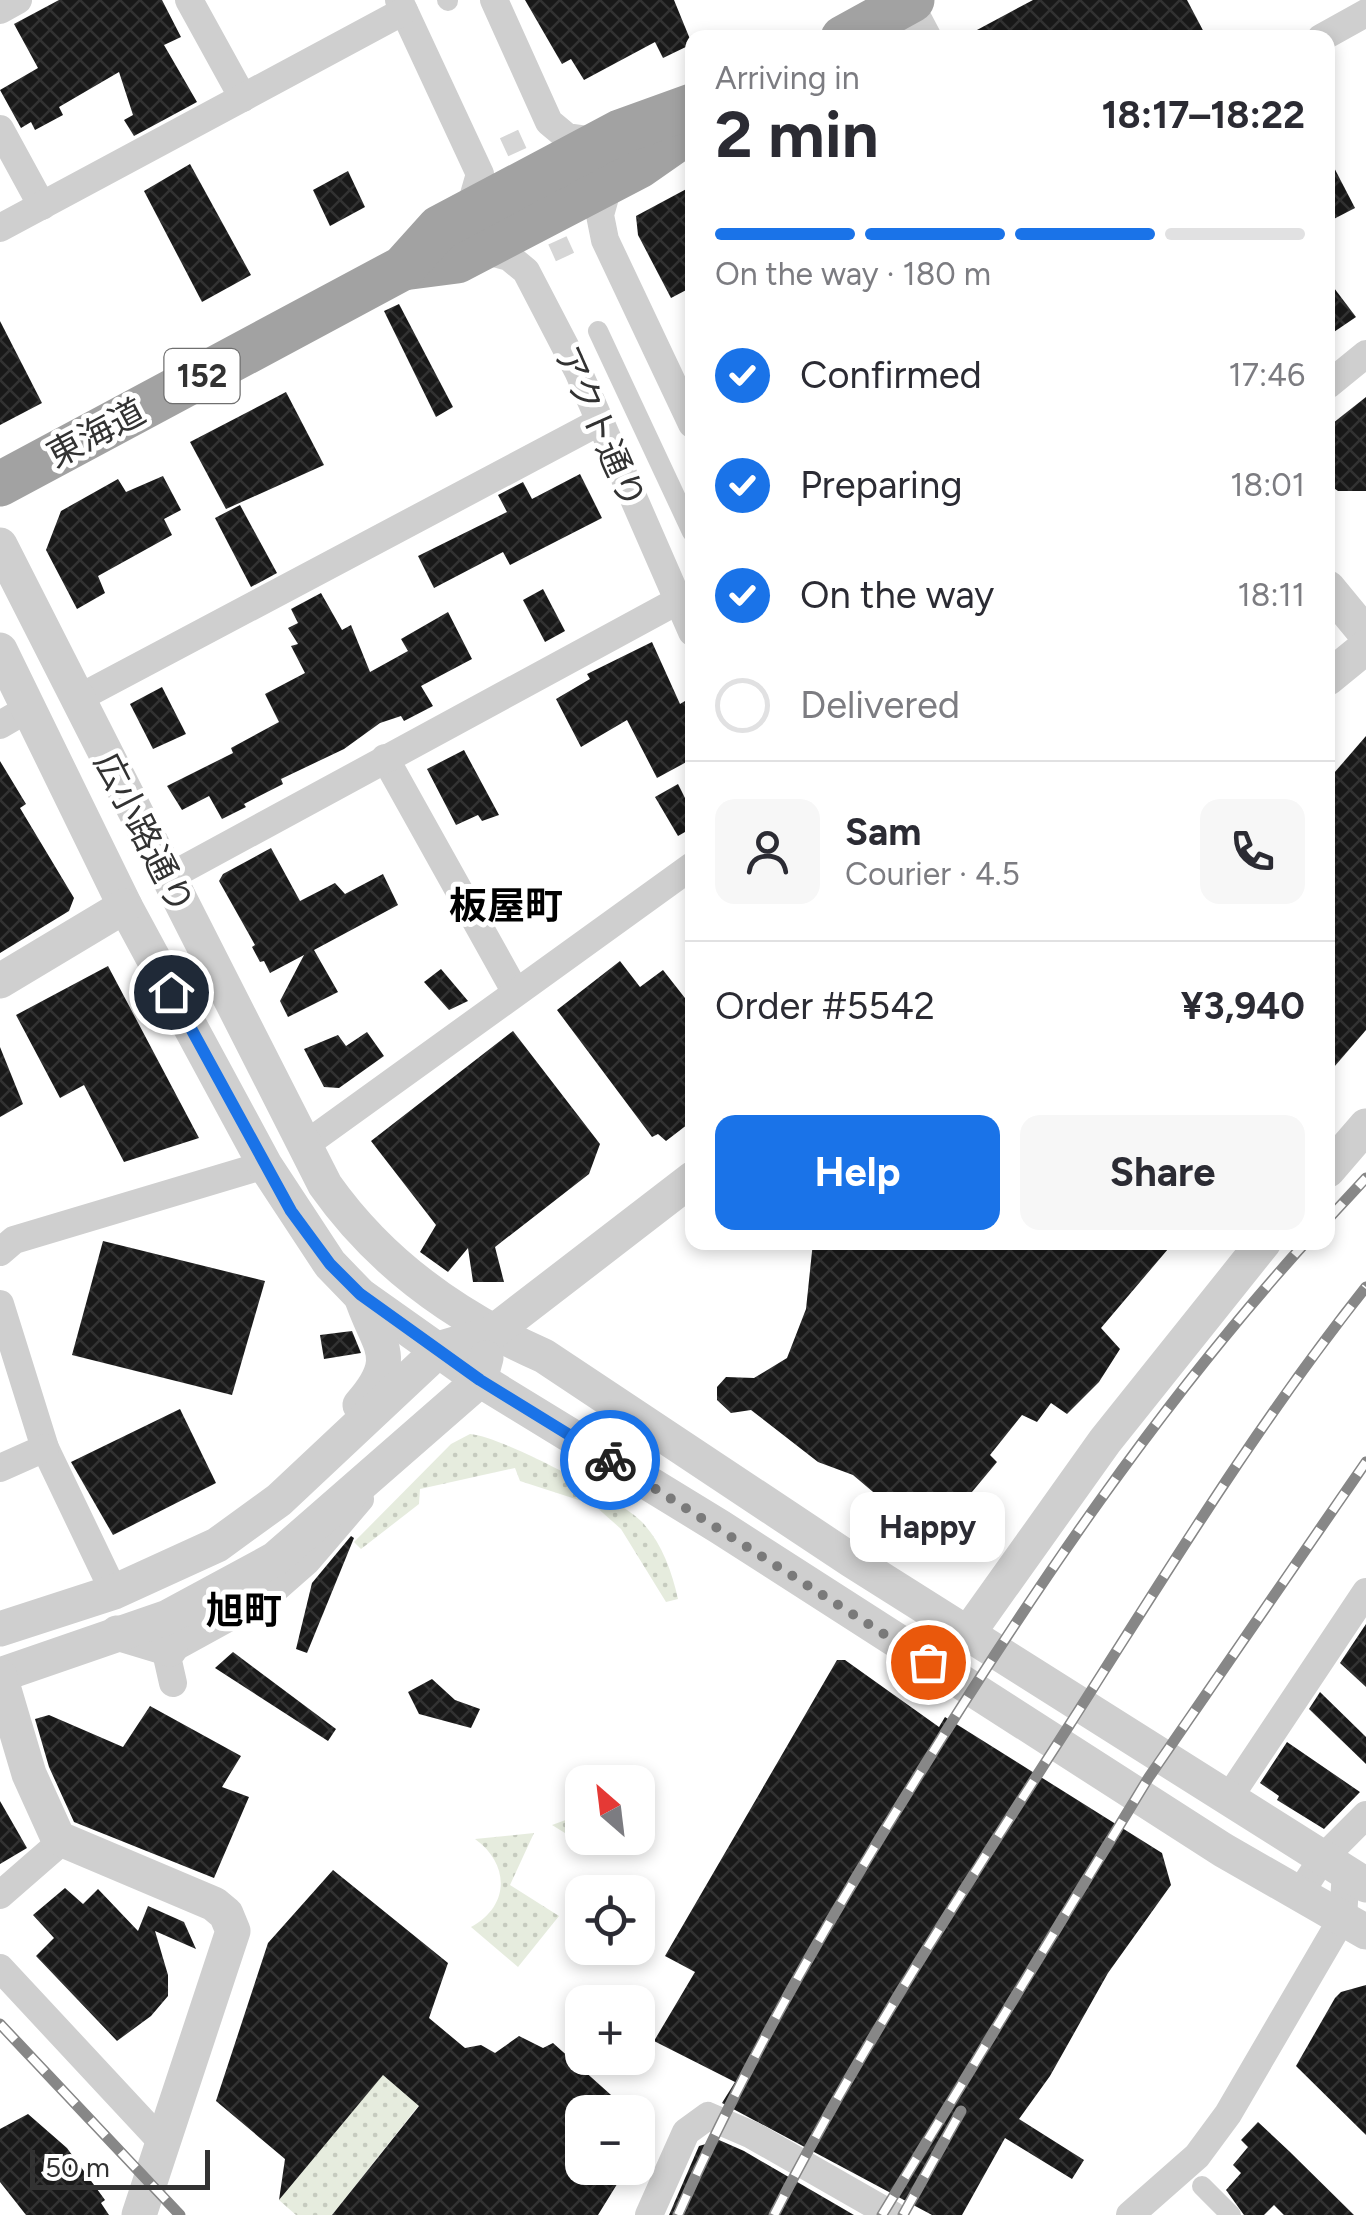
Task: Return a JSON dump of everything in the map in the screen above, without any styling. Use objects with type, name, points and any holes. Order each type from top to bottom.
[{"type":"highway","points":[[863,30],[912,10]]},
{"type":"highway","name":"東海道","points":[[0,484],[403,268],[438,228],[474,230],[607,161],[685,111]]},
{"type":"highway","name":"東海道","points":[[607,161],[685,132]]},
{"type":"street","points":[[0,10],[18,0]]},
{"type":"street","points":[[190,0],[243,98]]},
{"type":"street","points":[[494,0],[549,122],[607,161],[600,215],[604,240],[682,374]]},
{"type":"street","points":[[0,228],[243,98],[402,6],[480,174],[474,230]]},
{"type":"street","points":[[1335,30],[1366,13]]},
{"type":"street","points":[[0,128],[42,206]]},
{"type":"street","name":"アクト通り","points":[[474,230],[498,252],[522,266],[685,597]]},
{"type":"street","points":[[598,331],[685,517]]},
{"type":"street","points":[[1335,379],[1366,354]]},
{"type":"street","points":[[77,699],[599,422]]},
{"type":"street","name":"広小路通り","points":[[0,545],[325,1185],[472,1354]]},
{"type":"street","points":[[1335,596],[1366,634]]},
{"type":"street","points":[[167,878],[685,597]]},
{"type":"street","points":[[1335,672],[1366,648]]},
{"type":"street","name":"広小路通り","points":[[0,650],[31,706],[125,906],[265,1165],[320,1251],[360,1294],[472,1354]]},
{"type":"street","points":[[0,725],[31,706]]},
{"type":"street","points":[[385,758],[515,991]]},
{"type":"street","points":[[305,1145],[685,871]]},
{"type":"street","points":[[0,982],[125,906]]},
{"type":"street","points":[[1335,1162],[1366,1126]]},
{"type":"street","points":[[0,1252],[14,1240],[265,1165]]},
{"type":"street","points":[[216,1546],[472,1354],[685,1185]]},
{"type":"street","points":[[969,1632],[1104,1441],[1258,1250]]},
{"type":"street","points":[[254,1517],[261,1498],[353,1413],[382,1376],[382,1342],[360,1294]]},
{"type":"street","points":[[0,1304],[45,1448],[114,1592]]},
{"type":"street","points":[[0,1629],[114,1592],[258,1530],[290,1508],[422,1385],[472,1354],[526,1348],[1345,1872]]},
{"type":"street","points":[[138,2215],[233,1932],[226,1914],[214,1904],[62,1841],[50,1825],[29,1774],[0,1675],[168,1617],[275,1559],[368,1479],[472,1354]]},
{"type":"street","points":[[472,1354],[720,1527],[1223,1850],[1354,1924]]},
{"type":"street","points":[[0,1468],[45,1448]]},
{"type":"street","points":[[0,1642],[78,1624],[172,1666],[298,1570],[357,1504],[368,1479]]},
{"type":"street","points":[[1230,1796],[1366,1592]]},
{"type":"street","points":[[0,1652],[62,1636],[111,1639]]},
{"type":"street","points":[[1130,2215],[1183,2169],[1214,2135],[1354,1924],[1345,1872],[1366,1814]]},
{"type":"street","points":[[0,1895],[62,1841]]},
{"type":"street","points":[[1300,1893],[1345,1872]]},
{"type":"street","points":[[0,1968],[162,2142]]},
{"type":"street","points":[[649,2215],[686,2132],[708,2116],[752,2135],[892,2215]]},
{"type":"street","points":[[1202,2186],[1231,2215]]},
{"type":"shaded area","points":[[470,1434],[532,1457],[630,1512],[661,1548],[678,1599],[666,1602],[621,1529],[594,1505],[520,1481],[515,1468],[420,1489],[419,1504],[361,1549],[354,1542],[451,1444]]},
{"type":"shaded area","points":[[565,1820],[565,1833],[552,1825]]},
{"type":"shaded area","points":[[534,1833],[510,1885],[559,1916],[518,1967],[471,1927],[493,1908],[501,1885],[495,1860],[475,1839]]},
{"type":"shaded area","points":[[399,2055],[434,2086],[332,2215],[296,2215],[279,2200]]},
{"type":"building","points":[[59,0],[162,0],[181,37],[164,45],[197,102],[134,136],[124,120],[133,115],[119,72],[59,107],[63,115],[35,130],[31,122],[21,128],[0,90],[38,68],[14,24]]},
{"type":"building","points":[[525,0],[674,0],[686,30],[685,47],[663,58],[655,42],[584,80],[571,59],[562,64]]},
{"type":"building","points":[[1033,0],[1187,0],[1203,30],[977,30]]},
{"type":"building","points":[[190,164],[251,275],[202,302],[144,191]]},
{"type":"building","points":[[1335,169],[1355,208],[1335,218]]},
{"type":"building","points":[[348,171],[365,207],[330,226],[313,190]]},
{"type":"building","points":[[685,190],[685,291],[671,298],[638,235],[636,216]]},
{"type":"building","points":[[1335,289],[1356,317],[1335,331]]},
{"type":"building","points":[[399,304],[453,407],[436,417],[384,311]]},
{"type":"building","points":[[0,321],[42,403],[0,425]]},
{"type":"building","points":[[286,392],[324,465],[226,509],[190,442]]},
{"type":"building","points":[[1366,397],[1366,491],[1335,489],[1335,421]]},
{"type":"building","points":[[580,474],[602,518],[510,565],[503,552],[434,588],[418,556],[507,512],[498,495],[523,482],[532,499]]},
{"type":"building","points":[[163,476],[181,510],[164,519],[172,535],[98,576],[105,593],[77,609],[46,550],[61,511],[118,479],[126,492]]},
{"type":"building","points":[[240,505],[277,573],[251,587],[215,518]]},
{"type":"building","points":[[543,589],[565,631],[545,642],[523,600]]},
{"type":"building","points":[[321,593],[342,630],[351,625],[370,672],[408,651],[401,639],[448,612],[472,659],[421,686],[433,706],[404,721],[401,716],[380,723],[344,749],[281,779],[283,784],[244,804],[246,807],[222,819],[209,796],[182,810],[167,786],[233,753],[231,748],[279,722],[265,694],[305,673],[291,646],[298,644],[288,628],[298,623],[291,609]]},
{"type":"building","points":[[652,642],[680,704],[685,701],[685,763],[657,778],[627,720],[581,747],[556,699],[590,679],[587,674]]},
{"type":"building","points":[[162,687],[186,734],[153,749],[130,704]]},
{"type":"building","points":[[1366,736],[1366,1030],[1335,1066],[1335,772]]},
{"type":"building","points":[[464,750],[499,815],[482,821],[478,815],[456,825],[427,769]]},
{"type":"building","points":[[0,761],[26,804],[20,808],[74,898],[69,911],[0,953]]},
{"type":"building","points":[[678,784],[685,798],[685,832],[678,836],[655,797]]},
{"type":"building","points":[[271,848],[300,901],[335,883],[345,894],[383,874],[398,905],[314,950],[338,992],[288,1017],[280,1001],[304,955],[270,973],[264,961],[260,962],[252,947],[255,945],[219,881],[223,874]]},
{"type":"building","points":[[620,961],[640,987],[663,970],[685,998],[685,1126],[666,1141],[658,1134],[652,1137],[557,1010]]},
{"type":"building","points":[[108,966],[199,1138],[124,1162],[84,1085],[60,1098],[16,1015]]},
{"type":"building","points":[[441,969],[468,1001],[449,1010],[424,982]]},
{"type":"building","points":[[513,1031],[600,1144],[589,1174],[495,1247],[504,1282],[473,1282],[468,1248],[448,1272],[420,1252],[436,1225],[371,1141]]},
{"type":"building","points":[[367,1032],[384,1056],[339,1088],[324,1087],[304,1049],[338,1035],[346,1046]]},
{"type":"building","points":[[0,1047],[23,1104],[0,1117]]},
{"type":"building","points":[[103,1241],[265,1281],[232,1395],[72,1355]]},
{"type":"building","points":[[812,1250],[1167,1250],[1101,1328],[1120,1349],[1099,1382],[1067,1414],[1051,1403],[1037,1422],[1022,1415],[990,1455],[997,1462],[931,1541],[853,1475],[818,1462],[751,1410],[731,1413],[717,1400],[717,1387],[726,1377],[754,1378],[787,1358],[806,1309]]},
{"type":"building","points":[[352,1331],[361,1353],[324,1359],[320,1335]]},
{"type":"building","points":[[180,1409],[216,1483],[113,1535],[71,1462]]},
{"type":"building","points":[[351,1536],[354,1538],[307,1653],[296,1649],[312,1583]]},
{"type":"building","points":[[1366,1624],[1366,1687],[1340,1663]]},
{"type":"building","points":[[233,1652],[336,1729],[328,1741],[215,1668]]},
{"type":"building","points":[[837,1660],[845,1660],[939,1727],[945,1717],[1162,1853],[1171,1885],[1108,1973],[1050,2076],[1019,2119],[1084,2160],[1072,2179],[1005,2138],[962,2215],[932,2215],[722,2103],[735,2082],[655,2042],[695,1972],[665,1956]]},
{"type":"building","points":[[432,1679],[455,1700],[480,1709],[471,1728],[419,1714],[408,1692]]},
{"type":"building","points":[[1320,1692],[1366,1737],[1366,1764],[1309,1709]]},
{"type":"building","points":[[150,1706],[241,1756],[222,1787],[249,1797],[214,1878],[74,1822],[49,1767],[35,1719],[49,1715],[123,1747]]},
{"type":"building","points":[[1287,1742],[1360,1792],[1324,1829],[1277,1800],[1279,1796],[1260,1783]]},
{"type":"building","points":[[0,1801],[27,1848],[0,1864]]},
{"type":"building","points":[[333,1870],[448,1963],[429,2018],[465,2048],[481,2045],[495,2053],[519,2036],[543,2048],[553,2043],[565,2054],[565,2075],[589,2075],[611,2095],[565,2095],[565,2185],[617,2185],[598,2215],[332,2215],[419,2106],[383,2075],[279,2200],[285,2159],[216,2101],[268,1943]]},
{"type":"building","points":[[65,1888],[83,1904],[98,1889],[138,1931],[148,1906],[184,1922],[196,1949],[155,1931],[168,1975],[168,1996],[151,2016],[117,2041],[36,1956],[54,1938],[33,1915]]},
{"type":"building","points":[[1366,1985],[1366,2135],[1296,2066],[1335,1998],[1341,1992]]},
{"type":"building","points":[[28,2114],[67,2148],[105,2200],[101,2203],[109,2215],[26,2215],[0,2182],[0,2129]]},
{"type":"building","points":[[1258,2122],[1354,2215],[1284,2215],[1274,2205],[1264,2215],[1244,2215],[1226,2190],[1241,2173],[1233,2165],[1248,2147],[1241,2140]]},
{"type":"building","points":[[719,2140],[854,2215],[669,2215],[699,2146]]},
{"type":"tunnel","points":[[509,134],[531,182]]},
{"type":"tunnel","points":[[545,213],[565,257]]},
{"type":"railway","points":[[1335,1211],[1366,1178]]},
{"type":"railway","points":[[678,2215],[790,1991],[962,1706],[1100,1500],[1199,1368],[1299,1250]]},
{"type":"railway","points":[[774,2215],[880,2026],[994,1842],[1250,1446],[1366,1287]]},
{"type":"railway","points":[[882,2215],[1149,1777],[1366,1462]]},
{"type":"railway","points":[[0,2024],[180,2215]]},
{"type":"railway","points":[[903,2215],[961,2111]]},
{"type":"way so far","points":[[610,1460],[928,1662]]},
{"type":"place","name":"Happy","points":[[928,1662]]},
{"type":"district","name":"板屋町","points":[[506,906]]},
{"type":"district","name":"旭町","points":[[244,1611]]},
{"type":"route","points":[[171,992],[291,1211],[330,1264],[360,1294],[441,1348],[480,1380],[610,1460]]}]
